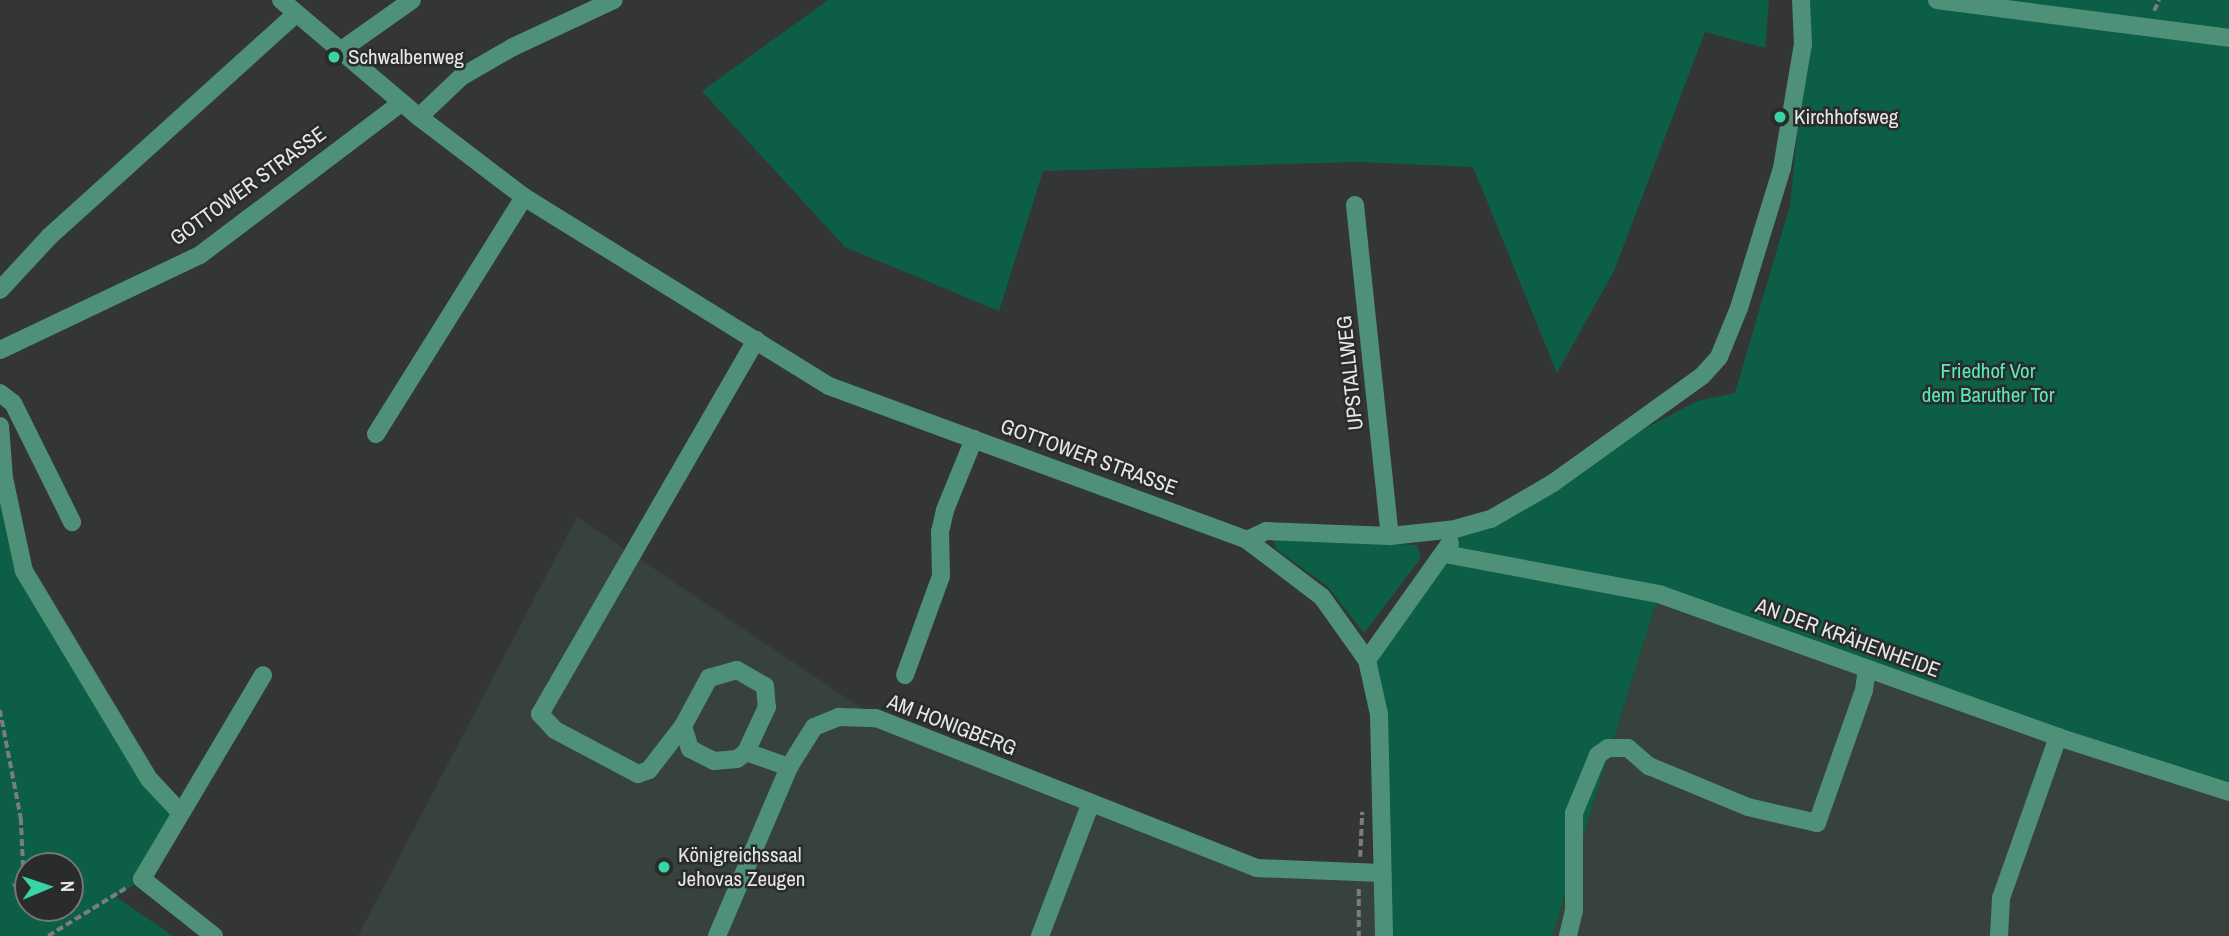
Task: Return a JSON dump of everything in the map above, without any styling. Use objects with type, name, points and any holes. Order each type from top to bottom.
[{"type":"street","name":"GOTTOWER STRASSE","points":[[281,0],[419,117],[524,197],[830,386],[1247,540],[1322,597],[1367,660],[1379,714],[1384,936]]},
{"type":"street","points":[[340,51],[412,0]]},
{"type":"street","points":[[419,117],[461,77],[513,47],[614,0]]},
{"type":"street","points":[[1247,540],[1266,531],[1390,536],[1455,529],[1491,519],[1553,483],[1646,419],[1702,376],[1718,357],[1783,168],[1803,44],[1801,0]]},
{"type":"street","points":[[1937,0],[2229,38]]},
{"type":"street","points":[[0,290],[50,236],[296,14]]},
{"type":"street","name":"GOTTOWER STRASSE","points":[[0,350],[200,254],[402,102]]},
{"type":"street","points":[[376,435],[524,197]]},
{"type":"street","name":"UPSTALLWEG","points":[[1355,205],[1390,536]]},
{"type":"street","points":[[683,726],[690,749],[714,761],[737,759],[746,752],[768,702],[765,686],[737,670],[709,678],[683,726],[649,770],[638,774],[555,730],[540,714],[756,341]]},
{"type":"street","points":[[0,393],[13,403],[72,522]]},
{"type":"street","points":[[0,426],[4,478],[24,571],[149,779],[178,810]]},
{"type":"street","points":[[905,675],[941,576],[940,531],[945,510],[974,439]]},
{"type":"street","points":[[1367,660],[1445,554],[1455,529]]},
{"type":"street","name":"AN DER KRÄHENHEIDE","points":[[1445,554],[1659,594],[2058,737],[2229,792]]},
{"type":"street","points":[[1568,936],[1574,911],[1574,813],[1598,755],[1608,748],[1628,748],[1649,766],[1748,807],[1817,823],[1864,690],[1867,668]]},
{"type":"street","points":[[214,936],[142,878],[178,810],[263,675]]},
{"type":"street","name":"AM HONIGBERG","points":[[718,936],[789,767],[814,727],[839,716],[876,718],[1090,805],[1256,868],[1382,873]]},
{"type":"street","points":[[1999,936],[2001,898],[2058,737]]},
{"type":"street","points":[[746,752],[789,767]]},
{"type":"street","points":[[1040,936],[1090,805]]},
{"type":"path","points":[[0,710],[21,818],[23,881],[13,886]]},
{"type":"path","points":[[1359,936],[1362,808]]},
{"type":"path","points":[[48,936],[142,878]]},
{"type":"shaded area","points":[[577,517],[876,718],[1256,868],[1382,873],[1384,936],[358,936]]},
{"type":"shaded area","points":[[1659,594],[2229,792],[2229,936],[1552,936]]},
{"type":"green space","points":[[828,0],[1769,0],[1765,48],[1705,32],[1614,271],[1557,373],[1473,167],[1357,162],[1043,171],[999,311],[845,247],[702,91]]},
{"type":"green space","name":"Friedhof Vor dem Baruther Tor","points":[[1802,0],[2229,0],[2229,792],[1659,594],[1552,936],[1384,936],[1367,660],[1455,529],[1697,401],[1735,393],[1790,205],[1804,63]]},
{"type":"green space","points":[[0,426],[24,571],[178,810],[142,879],[116,897],[173,936],[0,936]]},
{"type":"green space","points":[[1272,537],[1417,545],[1421,558],[1364,633],[1327,586],[1276,549]]},
{"type":"place","name":"Schwalbenweg","points":[[334,57]]},
{"type":"place","name":"Kirchhofsweg","points":[[1780,117]]},
{"type":"place","name":"Königreichssaal Jehovas Zeugen","points":[[664,867]]}]
